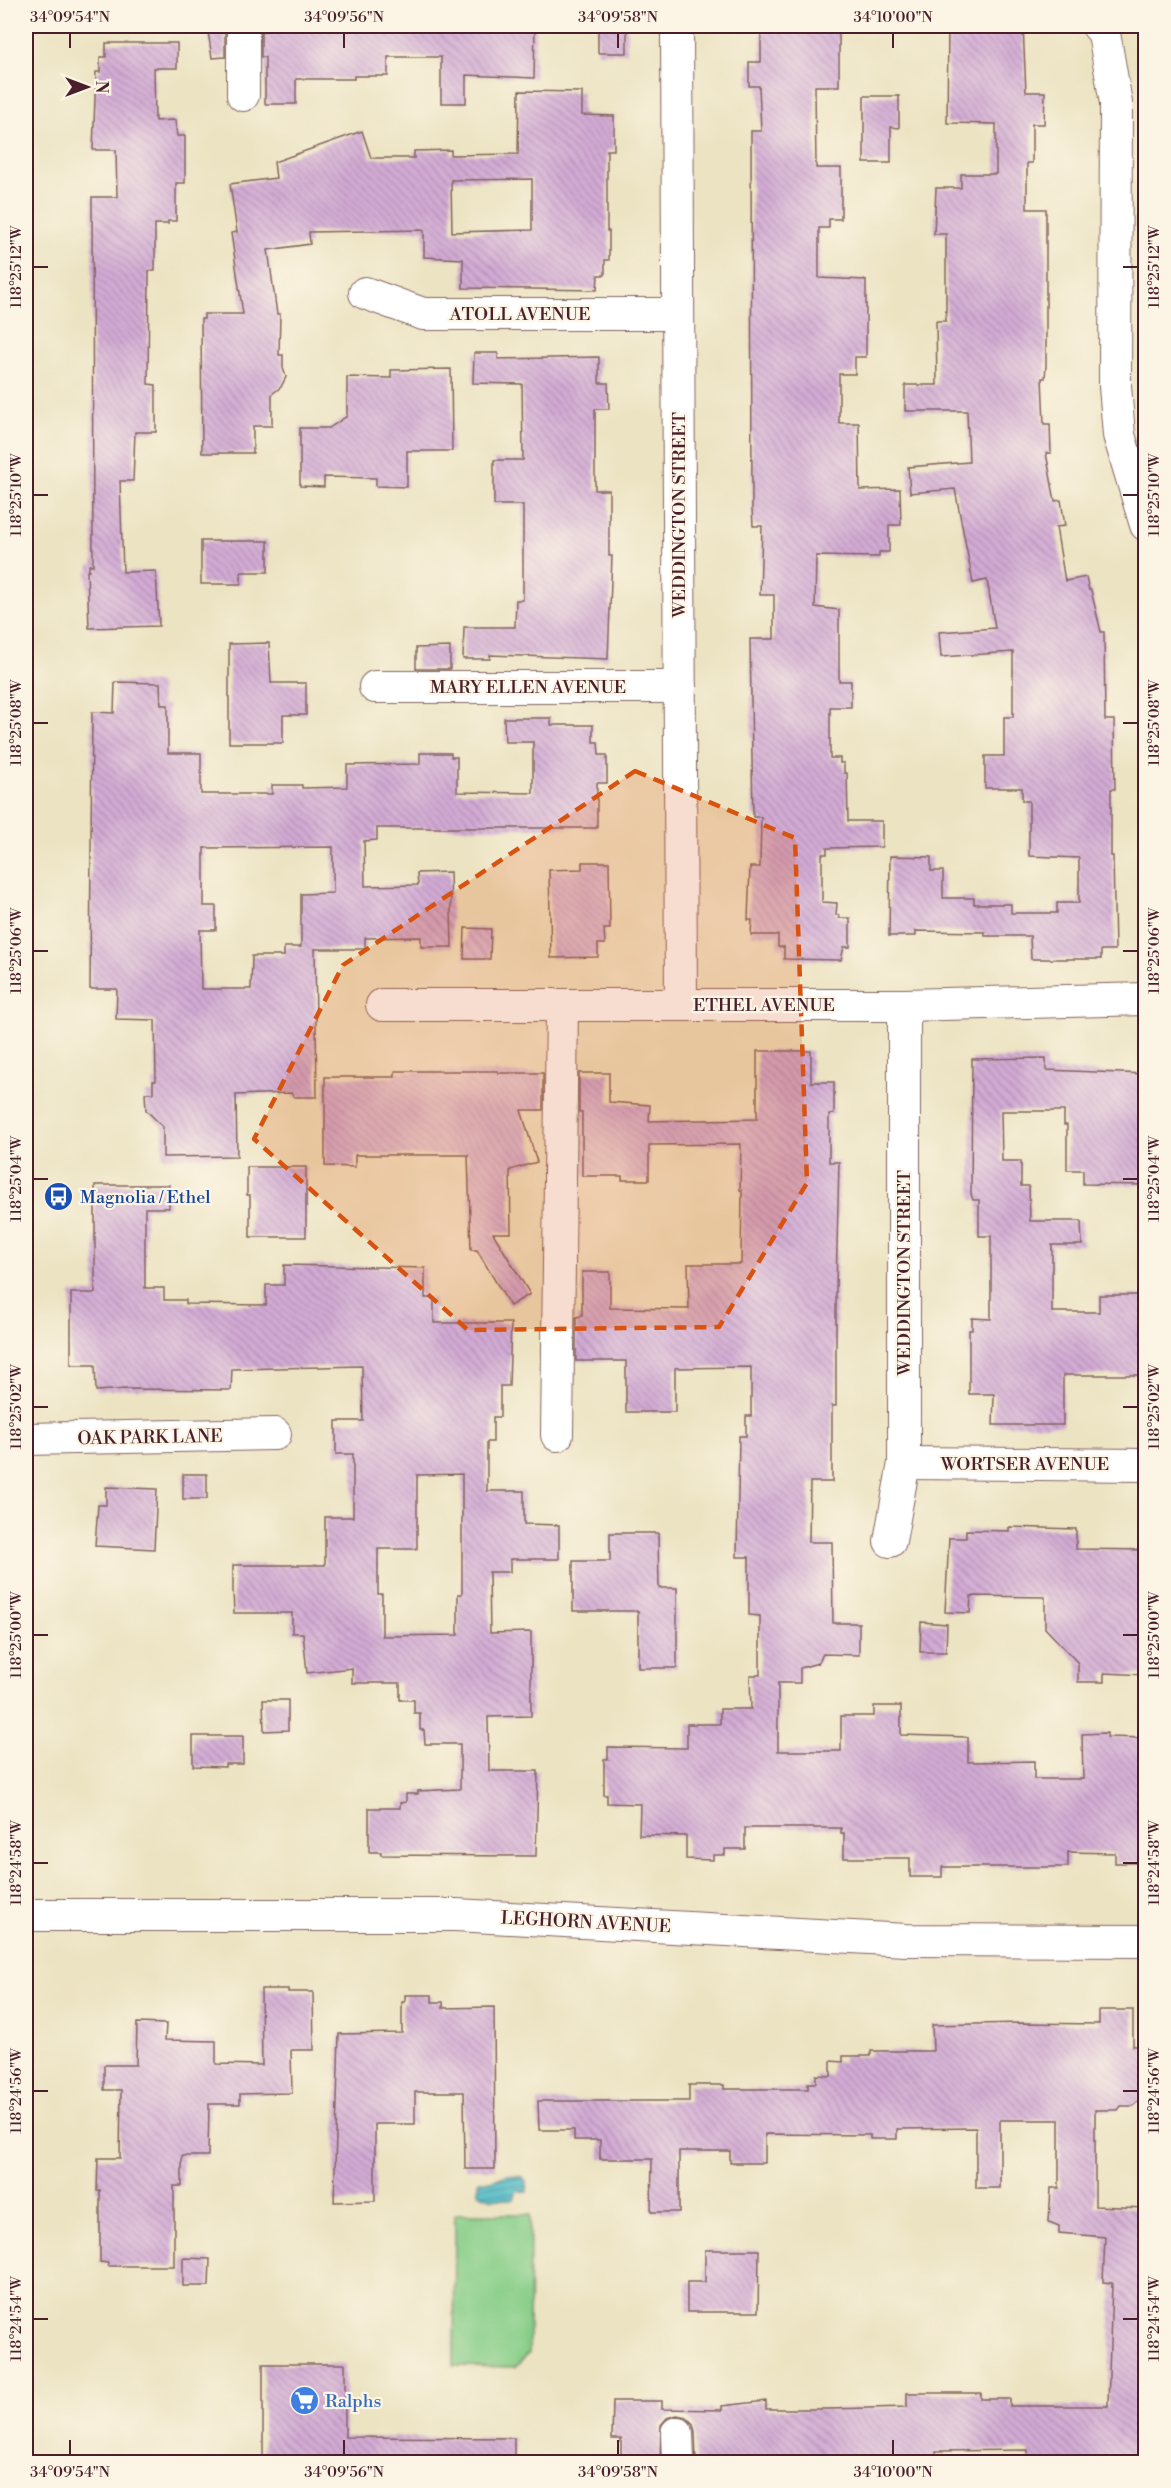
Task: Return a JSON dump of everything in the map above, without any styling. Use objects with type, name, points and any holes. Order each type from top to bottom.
[{"type":"street","points":[[243,26],[243,95]]},
{"type":"street","name":"WEDDINGTON STREET","points":[[677,26],[681,1005]]},
{"type":"street","points":[[1108,28],[1116,104],[1115,386],[1119,435],[1146,525]]},
{"type":"street","name":"ATOLL AVENUE","points":[[365,293],[423,314],[678,314]]},
{"type":"street","name":"MARY ELLEN AVENUE","points":[[375,687],[680,687]]},
{"type":"street","name":"ETHEL AVENUE","points":[[382,1005],[904,1005],[1146,999]]},
{"type":"street","points":[[557,1435],[562,1005]]},
{"type":"street","name":"WEDDINGTON STREET","points":[[890,1541],[904,1463],[904,1005]]},
{"type":"street","name":"OAK PARK LANE","points":[[26,1439],[275,1434]]},
{"type":"street","name":"WORTSER AVENUE","points":[[904,1463],[1146,1465]]},
{"type":"street","name":"LEGHORN AVENUE","points":[[26,1915],[456,1915],[906,1940],[1146,1941]]},
{"type":"highlighted area","points":[[635,771],[795,838],[807,1183],[719,1327],[468,1330],[254,1139],[343,965]]},
{"type":"green space","points":[[455,2214],[530,2214],[529,2354],[515,2367],[454,2366]]},
{"type":"water","points":[[507,2175],[522,2177],[526,2181],[527,2192],[517,2190],[514,2199],[504,2199],[491,2198],[478,2192],[478,2181],[491,2181]]},
{"type":"building","points":[[266,26],[535,26],[534,78],[466,75],[466,103],[441,103],[441,57],[388,57],[388,76],[354,76],[354,79],[296,79],[296,104],[265,104],[265,57],[261,57],[261,31],[266,31]]},
{"type":"building","points":[[598,26],[627,26],[627,53],[598,53]]},
{"type":"building","points":[[948,26],[1023,26],[1026,92],[1045,92],[1044,124],[1032,124],[1032,163],[1027,163],[1027,209],[1046,209],[1046,366],[1045,378],[1042,378],[1044,424],[1050,424],[1051,453],[1046,453],[1055,501],[1061,500],[1065,526],[1056,527],[1065,581],[1086,577],[1089,590],[1091,590],[1101,632],[1104,632],[1105,720],[1114,720],[1115,789],[1111,789],[1111,856],[1113,856],[1115,950],[1101,950],[1101,959],[1031,959],[1030,936],[985,936],[985,932],[916,931],[916,936],[889,936],[890,856],[931,857],[931,871],[943,871],[943,898],[974,898],[974,904],[1011,904],[1011,913],[1057,913],[1057,903],[1079,903],[1079,858],[1029,856],[1029,801],[1022,801],[1022,788],[985,788],[985,756],[1004,756],[1004,717],[1013,717],[1013,652],[941,657],[939,632],[995,628],[987,580],[973,583],[955,489],[910,493],[908,467],[969,462],[967,411],[905,411],[905,385],[937,385],[936,321],[946,321],[946,234],[934,234],[936,188],[961,188],[961,174],[996,174],[996,124],[947,123]]},
{"type":"building","points":[[767,27],[839,27],[839,86],[815,86],[816,168],[841,168],[841,219],[829,219],[829,228],[819,228],[819,278],[866,280],[866,357],[855,357],[855,374],[839,374],[839,423],[859,423],[860,490],[900,489],[901,525],[889,525],[889,552],[879,552],[879,557],[816,556],[815,607],[839,610],[839,681],[851,681],[851,707],[830,707],[830,758],[840,758],[840,763],[844,763],[844,773],[847,773],[848,821],[882,821],[882,847],[827,848],[827,854],[822,854],[822,902],[837,903],[836,915],[839,915],[839,918],[850,918],[850,947],[844,947],[841,960],[784,959],[784,947],[778,947],[778,935],[751,935],[752,920],[748,920],[750,867],[760,867],[761,817],[753,817],[750,639],[774,639],[774,595],[760,595],[762,526],[753,526],[752,508],[751,131],[761,131],[759,86],[749,86],[749,62],[761,62],[761,35]]},
{"type":"building","points":[[208,31],[225,31],[225,57],[212,58]]},
{"type":"building","points":[[106,43],[177,43],[177,68],[154,68],[155,121],[175,120],[177,136],[185,136],[185,183],[176,183],[176,221],[168,221],[168,224],[155,224],[155,271],[149,271],[148,384],[156,385],[156,432],[135,432],[133,481],[120,481],[123,572],[156,571],[159,626],[89,628],[87,571],[89,571],[89,565],[93,565],[92,197],[117,197],[116,150],[93,150],[96,72],[100,72],[100,57],[106,57]]},
{"type":"building","points":[[519,91],[582,92],[582,115],[614,116],[614,150],[607,150],[609,260],[605,260],[605,275],[598,275],[597,290],[463,288],[463,259],[424,257],[424,230],[309,232],[310,244],[268,250],[277,314],[280,314],[279,355],[283,355],[286,377],[281,387],[272,394],[272,426],[253,426],[253,453],[202,453],[201,319],[204,319],[204,314],[243,314],[231,233],[237,232],[230,184],[276,178],[274,162],[362,131],[371,158],[414,158],[414,151],[451,150],[451,155],[518,154]],"holes":[[[532,179],[532,230],[452,232],[451,180]]]},
{"type":"building","points":[[864,96],[899,96],[899,128],[891,127],[891,163],[864,163]]},
{"type":"building","points":[[474,353],[498,353],[498,359],[599,357],[599,383],[608,383],[609,409],[595,409],[595,490],[609,490],[609,556],[612,556],[608,659],[490,655],[490,659],[463,659],[464,627],[515,627],[516,600],[523,600],[523,505],[494,505],[494,460],[523,460],[522,384],[473,383]]},
{"type":"building","points":[[451,369],[452,451],[407,451],[407,487],[376,486],[376,478],[324,477],[324,487],[300,486],[300,428],[329,428],[347,416],[347,377],[391,378],[391,370]]},
{"type":"building","points":[[201,541],[268,541],[268,572],[241,572],[241,584],[201,584]]},
{"type":"building","points":[[269,643],[271,683],[306,683],[306,715],[283,715],[283,743],[229,743],[229,644]]},
{"type":"building","points":[[450,647],[450,669],[416,669],[416,648]]},
{"type":"building","points":[[115,682],[160,683],[161,705],[168,705],[168,753],[201,753],[201,794],[272,794],[272,785],[302,785],[302,788],[347,787],[347,765],[420,764],[420,753],[451,753],[451,757],[457,757],[457,792],[533,793],[533,742],[505,742],[504,718],[551,718],[551,725],[593,725],[593,742],[598,742],[599,755],[607,755],[607,783],[597,783],[597,828],[377,828],[377,840],[364,841],[365,886],[418,885],[417,873],[450,872],[452,947],[421,947],[421,937],[365,938],[365,949],[315,949],[317,1097],[294,1097],[291,1093],[236,1095],[237,1156],[163,1157],[163,1127],[146,1110],[145,1093],[153,1093],[153,1081],[156,1081],[155,1020],[116,1019],[117,989],[90,989],[92,712],[114,713]],"holes":[[[333,847],[333,893],[301,894],[301,947],[284,947],[284,956],[252,956],[251,989],[201,989],[200,930],[216,930],[216,906],[204,906],[204,848]]]},
{"type":"building","points":[[582,862],[609,862],[610,929],[604,929],[605,944],[598,944],[598,957],[551,958],[549,870],[582,869]]},
{"type":"building","points":[[465,928],[491,929],[490,959],[464,959]]},
{"type":"building","points":[[757,1051],[811,1051],[811,1082],[834,1082],[834,1114],[829,1115],[829,1162],[839,1162],[836,1406],[832,1406],[832,1482],[810,1482],[809,1542],[832,1542],[833,1623],[859,1623],[859,1655],[823,1654],[818,1663],[800,1668],[800,1683],[778,1683],[778,1751],[841,1751],[841,1716],[874,1716],[874,1706],[901,1706],[901,1735],[968,1737],[968,1762],[1034,1761],[1034,1779],[1083,1779],[1082,1734],[1107,1733],[1107,1737],[1146,1738],[1146,1852],[1143,1852],[1143,1863],[1115,1863],[1115,1853],[1068,1852],[1068,1867],[942,1867],[942,1877],[910,1877],[910,1858],[844,1858],[844,1833],[841,1833],[841,1828],[745,1828],[745,1849],[725,1849],[725,1855],[713,1855],[713,1860],[686,1859],[686,1836],[639,1835],[640,1804],[607,1803],[607,1795],[604,1795],[604,1759],[608,1759],[608,1747],[687,1748],[687,1724],[720,1724],[720,1709],[751,1709],[750,1675],[760,1675],[760,1616],[749,1615],[749,1557],[737,1557],[739,1436],[746,1436],[746,1416],[751,1416],[751,1367],[675,1368],[675,1412],[626,1412],[626,1361],[576,1361],[576,1317],[582,1316],[582,1272],[610,1272],[610,1308],[689,1309],[688,1264],[741,1264],[742,1190],[740,1190],[741,1144],[649,1145],[649,1180],[622,1180],[622,1176],[582,1176],[582,1112],[579,1112],[579,1073],[609,1073],[609,1102],[650,1105],[649,1121],[757,1119]]},
{"type":"building","points":[[1046,1058],[1046,1070],[1146,1074],[1146,1185],[1083,1184],[1083,1170],[1067,1170],[1067,1125],[1064,1125],[1064,1111],[1001,1111],[1002,1161],[1021,1161],[1021,1186],[1029,1186],[1030,1221],[1081,1221],[1082,1245],[1052,1245],[1052,1312],[1099,1312],[1099,1295],[1146,1295],[1146,1375],[1063,1375],[1063,1425],[993,1425],[994,1394],[969,1394],[969,1330],[972,1330],[972,1318],[991,1319],[991,1236],[979,1236],[979,1200],[973,1200],[971,1194],[972,1059]]},
{"type":"building","points":[[395,1071],[543,1073],[543,1110],[521,1110],[537,1162],[510,1170],[511,1233],[493,1233],[530,1294],[510,1306],[477,1250],[471,1250],[468,1155],[355,1155],[355,1167],[325,1166],[325,1077],[395,1077]]},
{"type":"building","points":[[247,1167],[306,1167],[306,1237],[250,1237]]},
{"type":"building","points":[[95,1185],[169,1185],[169,1208],[145,1208],[145,1288],[164,1288],[164,1300],[186,1300],[186,1304],[266,1305],[266,1285],[284,1285],[284,1265],[425,1268],[425,1298],[434,1298],[434,1323],[511,1323],[509,1386],[500,1386],[500,1417],[493,1417],[493,1442],[487,1442],[487,1491],[524,1491],[524,1524],[559,1525],[559,1559],[510,1559],[510,1572],[489,1572],[490,1633],[531,1632],[531,1716],[488,1717],[489,1771],[538,1771],[536,1856],[381,1855],[381,1852],[369,1852],[369,1808],[400,1808],[400,1803],[406,1802],[406,1794],[418,1794],[418,1791],[460,1789],[460,1744],[425,1744],[424,1730],[420,1730],[420,1713],[414,1713],[414,1700],[400,1700],[400,1683],[352,1683],[352,1668],[307,1673],[303,1633],[292,1633],[292,1613],[234,1613],[233,1565],[325,1565],[325,1517],[353,1517],[353,1454],[336,1454],[336,1421],[363,1421],[362,1366],[232,1369],[231,1390],[96,1391],[95,1365],[71,1365],[71,1293],[95,1293]],"holes":[[[462,1474],[462,1594],[458,1594],[458,1635],[382,1636],[382,1594],[378,1594],[378,1549],[417,1549],[417,1475]]]},
{"type":"building","points":[[183,1474],[207,1474],[207,1499],[183,1499]]},
{"type":"building","points":[[106,1487],[157,1489],[154,1549],[95,1546],[98,1505],[106,1505]]},
{"type":"building","points":[[1009,1527],[1076,1529],[1076,1549],[1146,1550],[1146,1675],[1104,1673],[1104,1682],[1078,1682],[1078,1663],[1045,1628],[1045,1597],[971,1596],[970,1613],[945,1612],[949,1538],[966,1538],[966,1530],[1009,1531]]},
{"type":"building","points":[[610,1533],[658,1533],[659,1588],[677,1588],[677,1668],[638,1668],[638,1611],[573,1611],[573,1561],[610,1561]]},
{"type":"building","points":[[921,1622],[947,1624],[946,1652],[920,1652]]},
{"type":"building","points":[[263,1700],[288,1700],[288,1730],[264,1731]]},
{"type":"building","points":[[193,1736],[243,1736],[243,1764],[225,1764],[225,1767],[193,1766]]},
{"type":"building","points":[[261,1989],[313,1992],[314,2050],[291,2050],[292,2093],[240,2094],[240,2104],[209,2104],[208,2156],[182,2156],[182,2186],[174,2186],[174,2266],[108,2266],[108,2263],[100,2262],[98,2158],[120,2158],[121,2090],[104,2090],[104,2065],[136,2065],[137,2023],[166,2024],[165,2040],[216,2041],[216,2064],[262,2065]]},
{"type":"building","points":[[405,1995],[432,1995],[432,2002],[443,2002],[443,2008],[494,2007],[495,2169],[465,2169],[464,2092],[415,2092],[415,2124],[375,2124],[375,2201],[334,2202],[339,2034],[402,2033],[402,2002],[405,2002]]},
{"type":"building","points":[[1099,2010],[1133,2010],[1133,2046],[1146,2046],[1146,2102],[1137,2102],[1133,2106],[1121,2106],[1118,2110],[1095,2110],[1095,2206],[1146,2208],[1146,2463],[1032,2463],[1028,2460],[1028,2450],[936,2451],[936,2462],[793,2463],[793,2459],[734,2459],[734,2463],[696,2463],[693,2424],[686,2417],[677,2415],[667,2418],[661,2425],[660,2463],[623,2463],[621,2439],[612,2439],[613,2401],[662,2401],[662,2409],[722,2410],[722,2406],[766,2401],[766,2409],[828,2409],[907,2407],[907,2393],[981,2393],[981,2399],[1010,2399],[1010,2406],[1108,2406],[1112,2283],[1103,2282],[1105,2237],[1059,2233],[1059,2226],[1049,2222],[1051,2188],[1059,2188],[1059,2120],[1000,2120],[1000,2188],[976,2188],[976,2128],[897,2129],[897,2139],[870,2139],[870,2135],[765,2134],[765,2163],[730,2163],[730,2151],[679,2151],[679,2212],[651,2212],[652,2159],[600,2159],[600,2140],[574,2140],[574,2130],[539,2130],[538,2101],[689,2101],[689,2085],[724,2085],[724,2089],[808,2089],[808,2083],[816,2083],[816,2075],[831,2076],[831,2061],[843,2062],[843,2056],[871,2056],[871,2051],[933,2051],[932,2025],[1099,2024]]},
{"type":"building","points":[[705,2250],[759,2250],[758,2312],[687,2312],[687,2282],[705,2282]]},
{"type":"building","points":[[183,2258],[210,2259],[209,2286],[183,2286]]},
{"type":"building","name":"Ralphs","points":[[263,2364],[345,2364],[345,2437],[514,2438],[514,2463],[263,2463]]},
{"type":"place","name":"Magnolia / Ethel","points":[[59,1197]]},
{"type":"place","name":"Ralphs","points":[[304,2401]]}]
